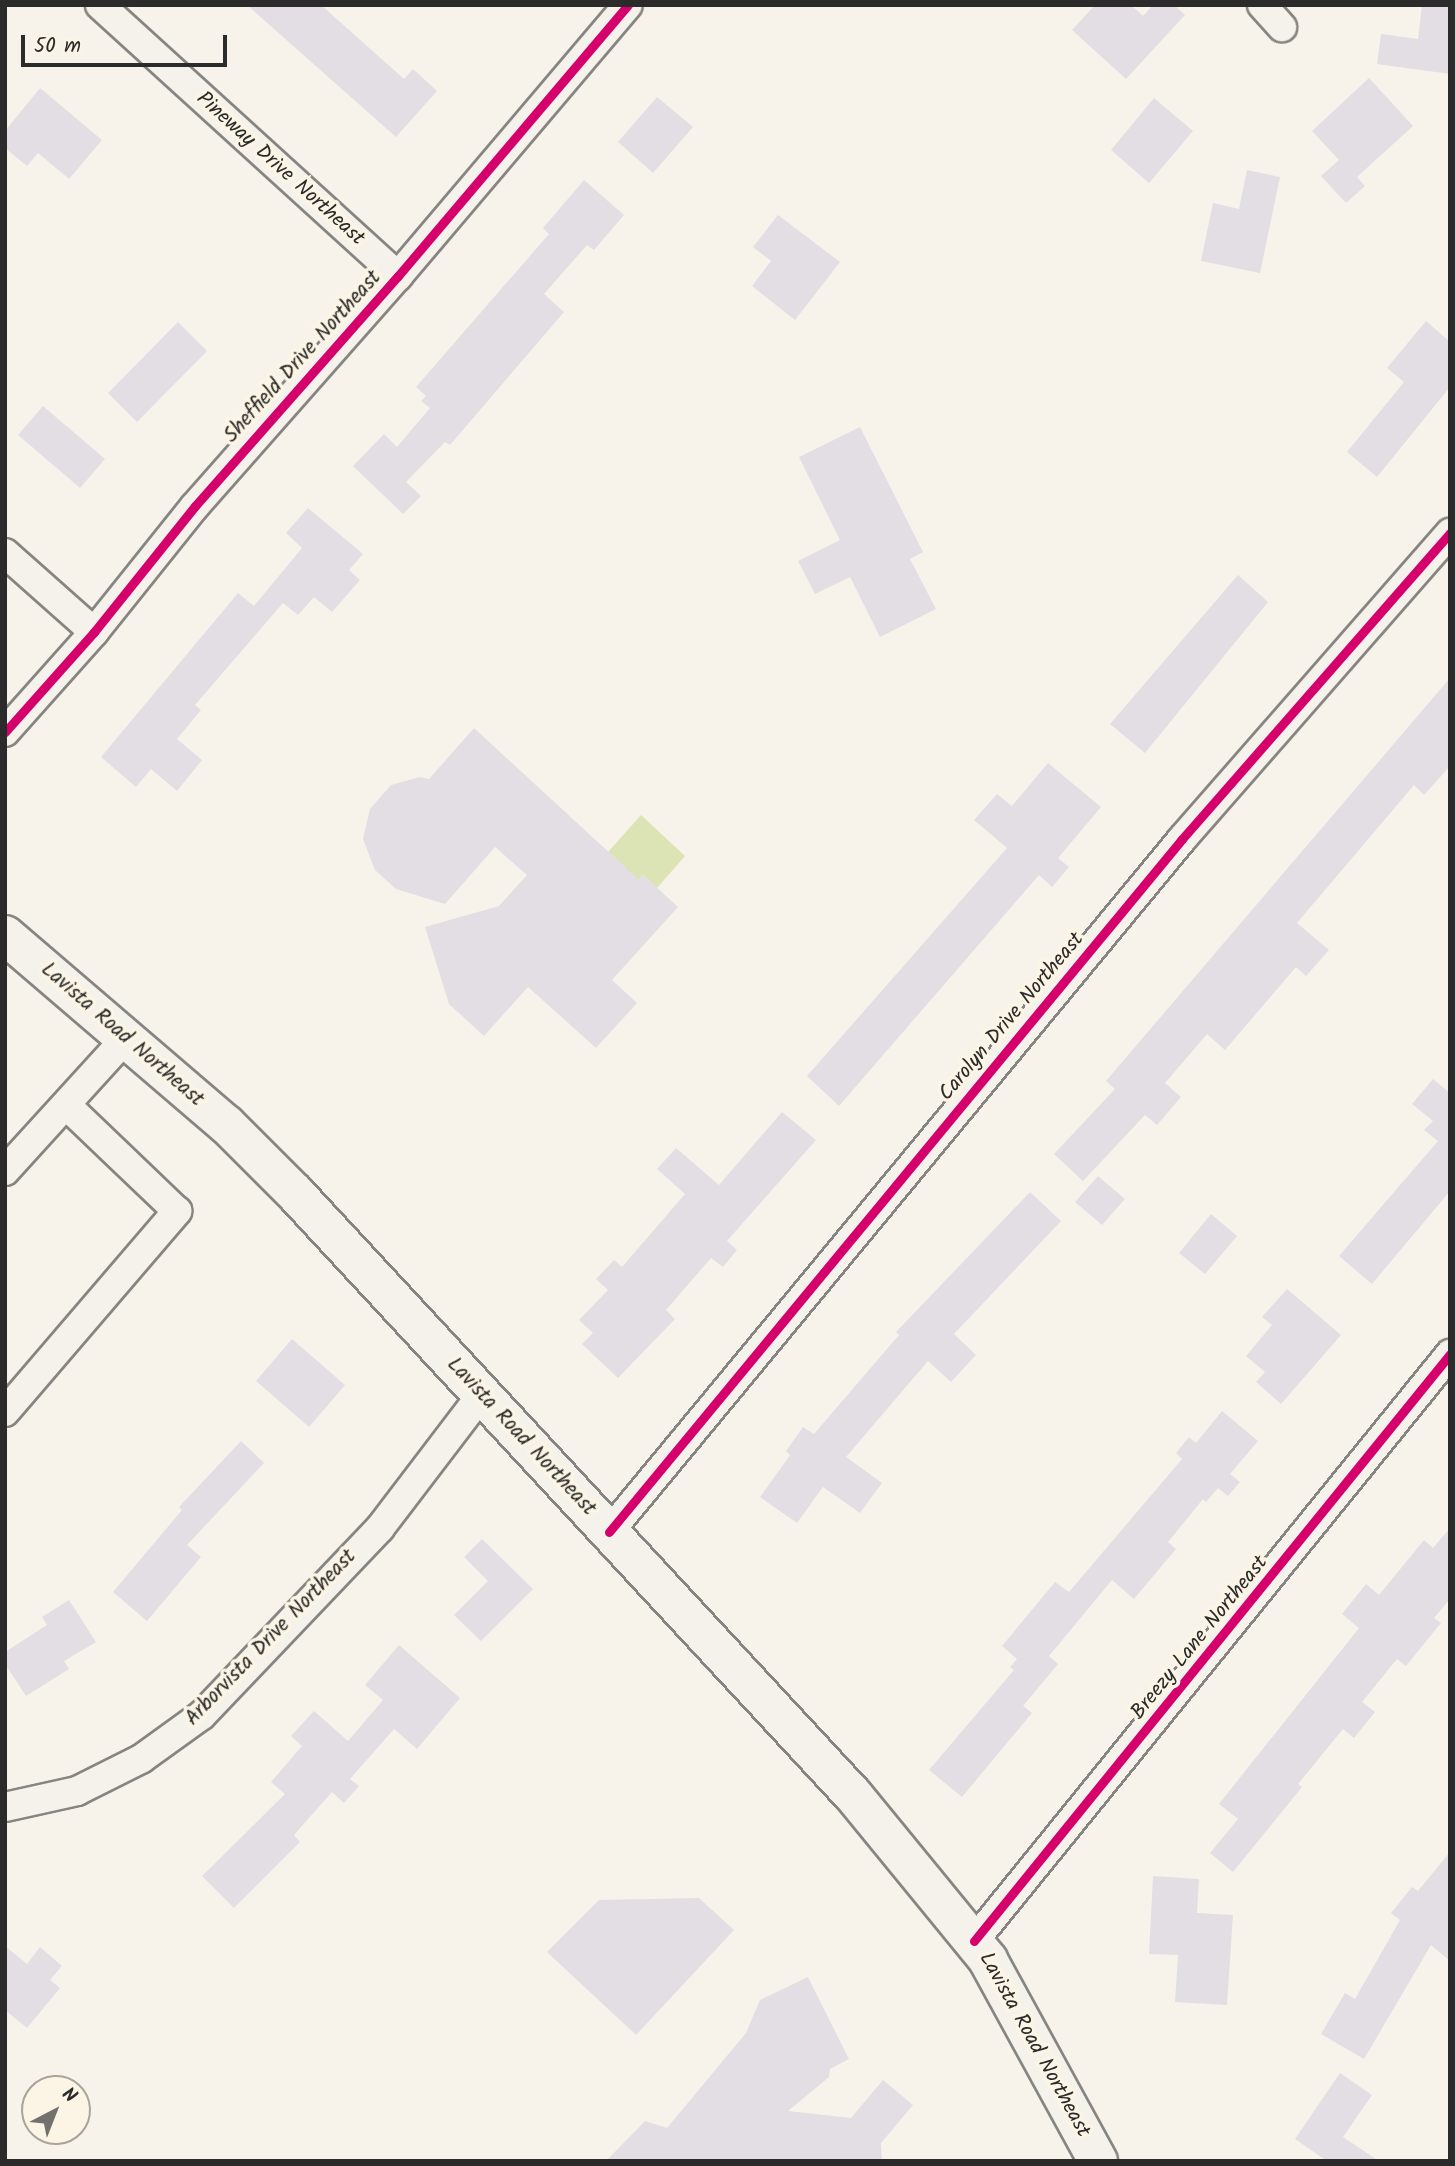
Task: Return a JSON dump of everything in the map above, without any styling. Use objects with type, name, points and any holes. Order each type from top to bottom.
[{"type":"main road","name":"Lavista Road Northeast","points":[[5,935],[227,1125],[295,1193],[854,1796],[974,1941],[1098,2161]]},
{"type":"street","name":"Pineway Drive Northeast","points":[[100,5],[398,276]]},
{"type":"street","name":"Sheffield Drive Northeast","points":[[5,732],[94,632],[195,506],[398,276],[628,5]]},
{"type":"street","points":[[1262,5],[1282,27]]},
{"type":"street","name":"Carolyn Drive Northeast","points":[[609,1532],[1182,839],[1450,533]]},
{"type":"street","points":[[5,553],[94,632]]},
{"type":"street","points":[[5,1171],[67,1106],[126,1038]]},
{"type":"street","points":[[5,1412],[177,1211],[67,1106]]},
{"type":"street","name":"Breezy Lane Northeast","points":[[974,1941],[1450,1354]]},
{"type":"street","name":"Arborvista Drive Northeast","points":[[5,1807],[77,1791],[141,1759],[202,1715],[380,1528],[482,1394]]},
{"type":"green space","points":[[641,815],[685,856],[657,888],[643,875],[630,890],[625,867],[608,852]]},
{"type":"building","points":[[247,5],[321,5],[404,79],[413,69],[437,91],[396,137]]},
{"type":"building","points":[[1095,5],[1131,5],[1143,16],[1153,5],[1174,5],[1185,15],[1126,79],[1072,30]]},
{"type":"building","points":[[1422,5],[1450,5],[1450,74],[1377,64],[1381,34],[1418,39]]},
{"type":"building","points":[[1369,78],[1413,126],[1357,177],[1365,186],[1346,203],[1321,176],[1339,160],[1312,131]]},
{"type":"building","points":[[40,88],[102,140],[69,179],[38,153],[27,166],[5,148],[5,131]]},
{"type":"building","points":[[657,97],[693,127],[653,173],[618,142]]},
{"type":"building","points":[[1154,98],[1193,131],[1149,183],[1111,150]]},
{"type":"building","points":[[1247,170],[1280,177],[1260,273],[1201,261],[1213,203],[1239,209]]},
{"type":"building","points":[[584,180],[624,215],[594,250],[587,245],[544,294],[564,312],[450,445],[445,442],[406,482],[421,496],[403,514],[353,466],[384,434],[397,447],[430,408],[421,401],[426,396],[416,387],[549,234],[543,228]]},
{"type":"building","points":[[778,215],[840,262],[795,320],[752,286],[771,261],[753,247]]},
{"type":"building","points":[[1426,321],[1450,342],[1450,387],[1377,477],[1347,452],[1404,382],[1387,368]]},
{"type":"building","points":[[178,322],[207,351],[137,422],[108,393]]},
{"type":"building","points":[[43,406],[105,459],[80,488],[18,435]]},
{"type":"building","points":[[860,427],[923,552],[910,559],[936,609],[880,637],[850,577],[815,594],[798,561],[840,540],[799,457]]},
{"type":"building","points":[[308,508],[363,554],[349,570],[360,580],[332,612],[314,597],[298,615],[283,603],[195,705],[201,710],[177,739],[202,760],[177,791],[151,769],[136,787],[101,757],[238,593],[254,606],[302,548],[286,533]]},
{"type":"building","points":[[1238,575],[1268,602],[1145,753],[1110,724]]},
{"type":"building","points":[[1450,678],[1450,766],[1424,795],[1414,785],[1297,923],[1329,950],[1306,976],[1296,967],[1225,1050],[1207,1034],[1165,1083],[1181,1097],[1157,1125],[1145,1115],[1083,1181],[1054,1154],[1115,1089],[1106,1081]]},
{"type":"building","points":[[474,728],[639,880],[643,875],[678,907],[612,980],[637,1003],[596,1048],[528,987],[484,1036],[449,1004],[425,927],[499,906],[527,875],[495,847],[445,904],[396,889],[375,870],[363,839],[370,809],[391,785],[420,777],[429,779]]},
{"type":"building","points":[[1048,763],[1101,807],[1058,858],[1069,867],[1052,887],[1039,875],[839,1106],[807,1076],[1007,848],[974,820],[997,794],[1012,806]]},
{"type":"building","points":[[1433,1079],[1450,1093],[1450,1191],[1372,1284],[1339,1256],[1438,1141],[1424,1130],[1433,1121],[1412,1104]]},
{"type":"building","points":[[782,1112],[816,1140],[727,1241],[737,1250],[723,1267],[711,1258],[666,1310],[675,1319],[618,1378],[582,1344],[593,1333],[579,1320],[608,1290],[596,1279],[614,1260],[622,1267],[685,1194],[657,1169],[676,1148],[719,1185]]},
{"type":"building","points":[[1098,1176],[1125,1199],[1102,1225],[1075,1202]]},
{"type":"building","points":[[1030,1192],[1061,1221],[954,1334],[976,1355],[951,1382],[928,1361],[846,1457],[882,1483],[860,1513],[823,1487],[797,1523],[760,1497],[790,1455],[786,1451],[803,1427],[814,1434],[899,1335],[896,1332]]},
{"type":"building","points":[[1211,1214],[1237,1236],[1205,1274],[1179,1253]]},
{"type":"building","points":[[1287,1289],[1341,1335],[1281,1404],[1256,1382],[1265,1372],[1246,1356],[1272,1325],[1262,1317]]},
{"type":"building","points":[[292,1339],[345,1385],[309,1427],[256,1381]]},
{"type":"building","points":[[1222,1411],[1258,1441],[1230,1474],[1240,1482],[1228,1496],[1218,1488],[1206,1502],[1203,1499],[1168,1542],[1176,1549],[1134,1599],[1112,1580],[1049,1656],[1058,1664],[1023,1706],[1032,1713],[962,1797],[929,1770],[1014,1670],[1010,1667],[1017,1659],[1002,1646],[1055,1582],[1069,1592],[1182,1459],[1176,1453],[1189,1437],[1196,1443]]},
{"type":"building","points":[[241,1441],[264,1463],[187,1545],[201,1557],[147,1621],[113,1592],[182,1510],[179,1507]]},
{"type":"building","points":[[1450,1528],[1450,1599],[1434,1618],[1441,1623],[1406,1666],[1397,1659],[1362,1702],[1375,1712],[1354,1738],[1343,1729],[1298,1784],[1302,1787],[1233,1872],[1210,1853],[1238,1819],[1219,1804],[1359,1628],[1342,1614],[1366,1584],[1379,1595],[1424,1540],[1433,1548]]},
{"type":"building","points":[[482,1539],[533,1589],[481,1641],[454,1615],[488,1581],[464,1557]]},
{"type":"building","points":[[69,1600],[96,1642],[64,1661],[69,1669],[26,1696],[5,1664],[5,1652],[47,1625],[42,1617]]},
{"type":"building","points":[[399,1645],[460,1698],[417,1749],[394,1729],[350,1779],[359,1786],[344,1803],[332,1792],[294,1835],[300,1842],[234,1908],[202,1876],[285,1794],[271,1782],[302,1746],[291,1736],[314,1711],[348,1741],[383,1700],[365,1685]]},
{"type":"building","points":[[1450,1852],[1450,1961],[1431,1945],[1364,2059],[1321,2034],[1345,1993],[1355,1999],[1400,1920],[1391,1913],[1412,1887],[1418,1891]]},
{"type":"building","points":[[1153,1876],[1199,1879],[1197,1913],[1233,1915],[1227,2005],[1175,2002],[1178,1955],[1149,1954]]},
{"type":"building","points":[[699,1898],[734,1930],[636,2035],[547,1952],[599,1900]]},
{"type":"building","points":[[5,1946],[27,1964],[40,1947],[62,1966],[50,1980],[60,1988],[27,2028],[5,2010]]},
{"type":"building","points":[[808,1977],[849,2059],[830,2069],[829,2077],[788,2111],[851,2118],[883,2080],[913,2105],[881,2143],[882,2161],[606,2161],[645,2121],[667,2128],[746,2033],[760,2000]]},
{"type":"building","points":[[1340,2073],[1372,2095],[1343,2137],[1379,2161],[1327,2161],[1295,2139]]},
{"type":"cycle path","points":[[5,732],[94,632],[195,506],[398,276],[628,5]]},
{"type":"cycle path","points":[[609,1532],[1182,839],[1450,533]]},
{"type":"cycle path","points":[[974,1941],[1450,1354]]}]
